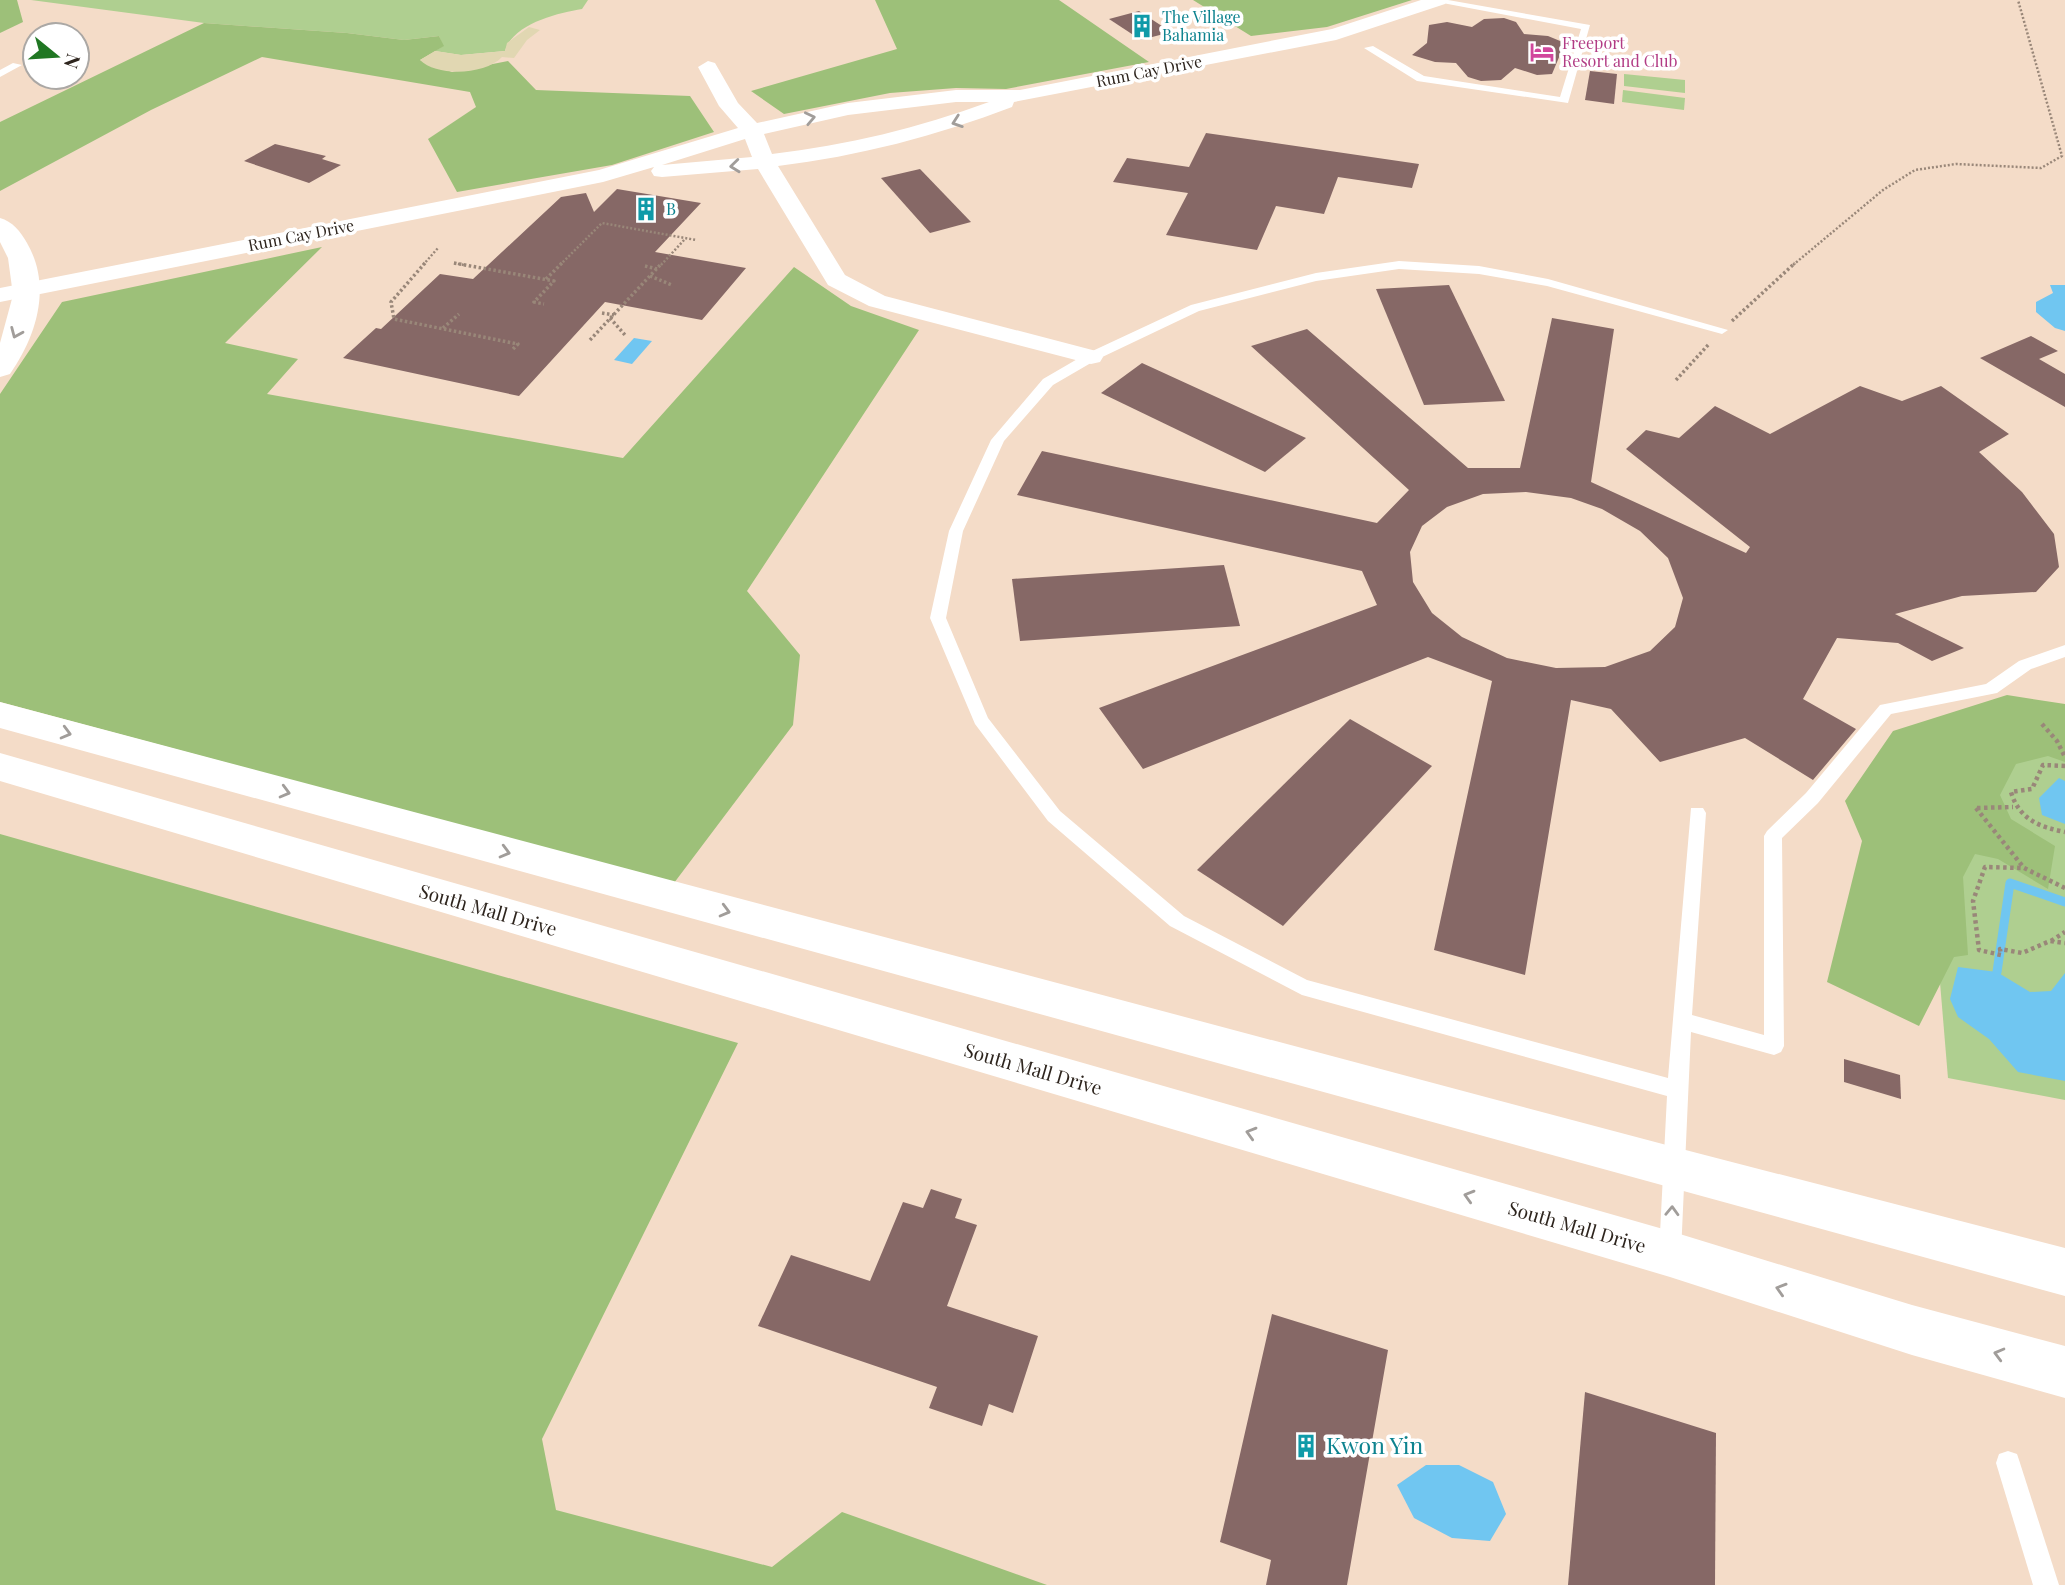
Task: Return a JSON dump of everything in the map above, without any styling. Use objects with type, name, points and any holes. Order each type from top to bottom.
[{"type":"street","name":"Rum Cay Drive","points":[[0,295],[603,176],[752,130],[848,109],[956,96],[1020,96],[1336,34],[1438,0]]},
{"type":"street","points":[[708,67],[729,106],[752,130],[765,162],[836,281],[877,301],[1091,357]]},
{"type":"street","name":"Rum Cay Drive","points":[[603,176],[765,162],[896,140],[957,123],[1020,96]]},
{"type":"street","points":[[0,226],[13,238],[22,254],[27,290],[21,325],[0,368]]},
{"type":"street","points":[[0,715],[1674,1169],[2065,1272]]},
{"type":"street","name":"South Mall Drive","points":[[0,767],[1670,1254],[1912,1330],[2065,1372]]},
{"type":"lane","points":[[1370,48],[1420,79],[1564,101],[1587,27],[1438,0]]},
{"type":"lane","points":[[0,74],[17,65]]},
{"type":"lane","points":[[1677,1090],[1301,986],[1177,921],[1054,816],[981,720],[938,618],[956,531],[998,440],[1048,382],[1091,357],[1195,309],[1316,277],[1399,265],[1479,270],[1548,283],[1722,330]]},
{"type":"lane","points":[[1682,1021],[1774,1046],[1773,836],[1812,798],[1886,709],[1991,689],[2025,665],[2065,651]]},
{"type":"lane","points":[[1670,1254],[1677,1090],[1697,813]]},
{"type":"lane","points":[[2008,1463],[2046,1585]]},
{"type":"path","points":[[1676,380],[1722,330],[1785,271],[1884,190],[1915,170],[1956,164],[2041,168],[2062,156],[2018,0]]},
{"type":"path","points":[[546,279],[602,223],[696,240]]},
{"type":"path","points":[[590,341],[685,238]]},
{"type":"path","points":[[438,248],[391,302],[394,319],[517,344],[513,349]]},
{"type":"path","points":[[454,263],[554,281],[534,302],[544,304]]},
{"type":"path","points":[[645,267],[657,269]]},
{"type":"path","points":[[650,276],[672,285]]},
{"type":"path","points":[[602,313],[612,317],[625,335]]},
{"type":"path","points":[[443,328],[459,314]]},
{"type":"path","points":[[2042,724],[2057,741],[2065,757]]},
{"type":"path","points":[[2065,766],[2043,765],[2032,789],[2011,792],[2014,807],[2021,816],[2065,832]]},
{"type":"path","points":[[2014,807],[1976,808],[2024,868]]},
{"type":"path","points":[[2065,888],[2024,868],[1985,867],[1973,901],[1979,950],[2001,956],[2000,949],[2022,953],[2065,932]]},
{"type":"path","points":[[2050,941],[2065,943]]},
{"type":"green space","points":[[0,0],[17,0],[23,21],[0,33]]},
{"type":"green space","points":[[31,0],[588,0],[582,9],[561,13],[526,27],[510,42],[505,51],[461,55],[435,51],[443,46],[439,36],[404,40],[347,33],[204,23]]},
{"type":"green space","points":[[875,0],[1059,0],[1149,62],[1006,89],[956,88],[890,93],[784,114],[751,91],[897,49]]},
{"type":"green space","points":[[1193,0],[1412,0],[1327,27],[1251,36]]},
{"type":"green space","points":[[204,23],[347,33],[404,40],[439,36],[444,46],[420,60],[452,72],[508,61],[536,90],[690,96],[714,132],[612,165],[457,192],[428,139],[476,107],[470,92],[262,57],[151,110],[0,191],[0,122],[64,91],[91,91],[91,78]]},
{"type":"green space","points":[[1624,74],[1685,80],[1685,93],[1624,86]]},
{"type":"green space","points":[[1623,90],[1685,98],[1684,110],[1622,102]]},
{"type":"green space","points":[[322,247],[225,343],[298,359],[267,394],[623,458],[794,267],[851,306],[919,330],[747,591],[800,655],[793,725],[674,883],[0,702],[0,394],[62,302]]},
{"type":"green space","points":[[2007,695],[2065,704],[2065,762],[2048,756],[2016,764],[2000,795],[2011,819],[2055,846],[2048,889],[1998,859],[1975,854],[1963,877],[1968,955],[1954,957],[1919,1026],[1827,982],[1862,841],[1845,801],[1893,731]]},
{"type":"green space","points":[[2065,715],[2065,1100],[1948,1078],[1921,755]]},
{"type":"green space","points":[[0,834],[738,1043],[542,1439],[556,1510],[772,1567],[842,1512],[1047,1585],[0,1585]]},
{"type":"sand","points":[[529,27],[540,30],[527,40],[514,58],[502,57],[484,67],[461,72],[438,69],[420,60],[435,51],[461,55],[505,51],[507,43]]},
{"type":"water","points":[[2050,285],[2065,285],[2065,331],[2055,328],[2036,312],[2036,302],[2053,293]]},
{"type":"water","points":[[634,338],[652,341],[632,364],[614,360]]},
{"type":"water","points":[[2059,778],[2065,781],[2065,824],[2042,815],[2039,798]]},
{"type":"water","points":[[1958,967],[1997,972],[2030,992],[2051,991],[2065,973],[2065,1081],[2018,1072],[1989,1039],[1958,1017],[1950,999]]},
{"type":"water","points":[[1426,1465],[1459,1465],[1493,1482],[1506,1514],[1490,1541],[1452,1538],[1414,1518],[1397,1485]]},
{"type":"building","name":"The Village Bahamia","points":[[1139,11],[1171,32],[1141,40],[1109,19]]},
{"type":"building","points":[[1504,18],[1516,22],[1524,34],[1548,36],[1565,43],[1552,74],[1537,75],[1515,68],[1501,80],[1481,81],[1468,77],[1456,63],[1435,62],[1412,55],[1427,43],[1429,25],[1447,22],[1472,27],[1484,19]]},
{"type":"building","points":[[1590,71],[1617,74],[1614,104],[1585,100]]},
{"type":"building","points":[[1206,133],[1419,164],[1412,188],[1338,177],[1324,214],[1276,206],[1257,250],[1166,235],[1188,193],[1113,182],[1127,158],[1189,167]]},
{"type":"building","points":[[275,144],[326,156],[322,159],[341,165],[309,183],[244,161]]},
{"type":"building","points":[[920,169],[971,222],[930,233],[881,178]]},
{"type":"building","points":[[617,189],[701,203],[655,252],[746,268],[702,320],[605,302],[519,396],[343,358],[376,328],[381,329],[440,274],[473,279],[561,197],[586,193],[594,212]]},
{"type":"building","points":[[1449,285],[1505,401],[1424,405],[1376,289]]},
{"type":"building","points":[[1552,318],[1614,329],[1591,482],[1746,553],[1750,547],[1626,449],[1646,430],[1679,438],[1715,406],[1770,434],[1860,386],[1902,401],[1941,386],[2009,434],[1979,452],[2022,492],[2054,534],[2059,567],[2036,592],[1962,596],[1895,614],[1964,648],[1932,661],[1898,643],[1837,638],[1803,699],[1856,729],[1813,780],[1745,738],[1660,762],[1611,709],[1571,700],[1525,975],[1434,950],[1492,681],[1428,657],[1143,769],[1099,708],[1377,605],[1362,571],[1017,495],[1042,451],[1377,523],[1409,490],[1251,346],[1307,329],[1468,468],[1520,468]],"holes":[[[1526,492],[1571,498],[1602,509],[1640,531],[1668,558],[1683,598],[1675,627],[1650,651],[1605,667],[1556,668],[1507,658],[1462,637],[1432,613],[1413,582],[1410,552],[1422,526],[1447,507],[1483,494]]]},
{"type":"building","points":[[2031,336],[2058,351],[2039,359],[2065,374],[2065,407],[1980,358]]},
{"type":"building","points":[[1142,363],[1306,438],[1265,472],[1101,393]]},
{"type":"building","points":[[1224,565],[1240,626],[1020,641],[1012,579]]},
{"type":"building","points":[[1350,719],[1432,766],[1283,926],[1197,870]]},
{"type":"building","points":[[1844,1059],[1900,1075],[1901,1099],[1844,1082]]},
{"type":"building","points":[[931,1189],[962,1199],[955,1218],[977,1225],[947,1306],[1038,1336],[1013,1413],[989,1404],[982,1426],[929,1408],[937,1387],[758,1326],[791,1255],[870,1281],[903,1202],[923,1208]]},
{"type":"building","name":"Kwon Yin","points":[[1272,1314],[1388,1350],[1347,1585],[1266,1585],[1271,1560],[1220,1542]]},
{"type":"building","points":[[1585,1392],[1716,1433],[1715,1585],[1568,1585]]},
{"type":"waterway","points":[[1997,972],[2010,883],[2065,902]]},
{"type":"place","name":"The Village Bahamia","points":[[1142,26]]},
{"type":"place","name":"Freeport Resort and Club","points":[[1542,52]]},
{"type":"place","name":"B","points":[[646,209]]},
{"type":"place","name":"Kwon Yin","points":[[1306,1446]]}]
